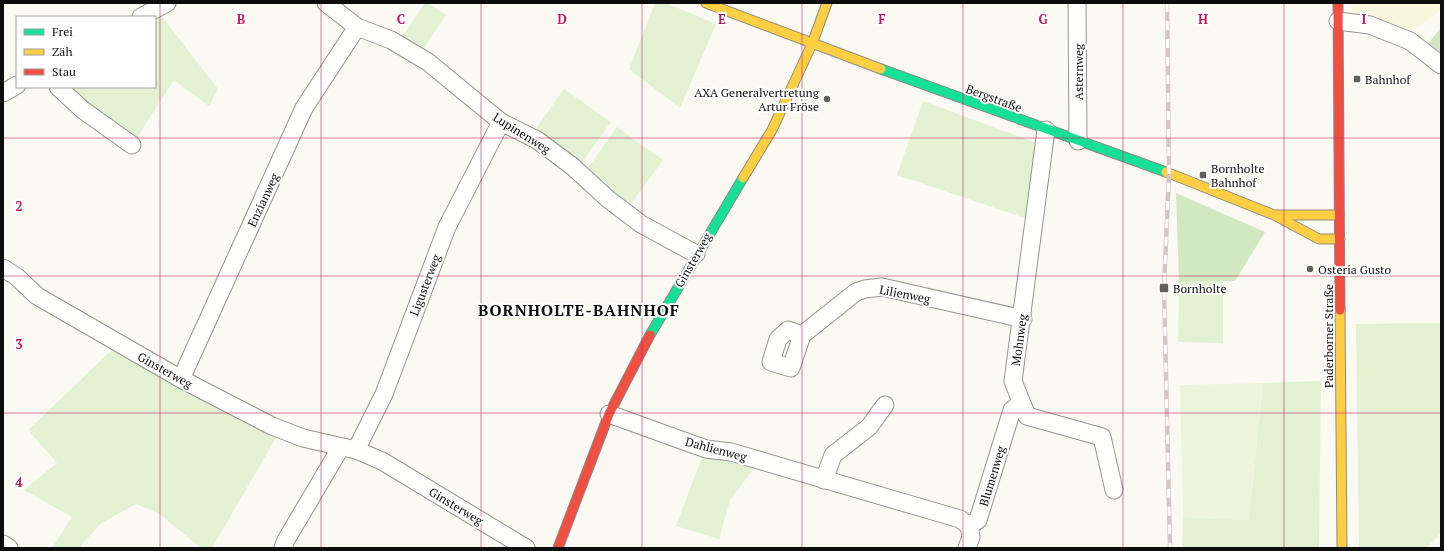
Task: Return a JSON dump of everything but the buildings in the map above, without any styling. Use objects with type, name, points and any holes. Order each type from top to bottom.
[{"type":"street","points":[[143,16],[167,3]]},
{"type":"street","name":"Lupinenweg","points":[[326,3],[357,27],[391,40],[428,62],[501,122],[537,140],[572,166],[608,199],[641,224],[696,254]]},
{"type":"street","name":"Bergstraße","points":[[706,3],[812,44],[1046,130],[1169,173],[1274,215],[1319,239],[1340,239]]},
{"type":"street","name":"Ginsterweg","points":[[558,548],[609,414],[647,339],[696,254],[772,130],[812,44],[827,3]]},
{"type":"street","name":"Asternweg","points":[[1077,3],[1078,141]]},
{"type":"street","name":"Paderborner Straße","points":[[1338,3],[1342,548]]},
{"type":"street","points":[[1338,21],[1370,25],[1410,41],[1441,65]]},
{"type":"street","name":"Enzianweg","points":[[181,379],[304,108],[357,27]]},
{"type":"street","points":[[3,93],[16,86]]},
{"type":"street","points":[[59,88],[84,110],[132,145]]},
{"type":"street","name":"Ligusterweg","points":[[348,448],[384,394],[447,227],[501,122]]},
{"type":"street","name":"Mohnweg","points":[[1046,130],[1023,319],[1013,381],[1027,416],[1102,437],[1114,490]]},
{"type":"street","name":"Bergstraße","points":[[1274,215],[1339,215]]},
{"type":"street","name":"Ginsterweg","points":[[3,268],[17,277],[37,296],[181,379],[272,426],[303,438],[348,448],[382,461],[526,548]]},
{"type":"street","name":"Lilienweg","points":[[802,335],[856,292],[865,289],[882,287],[1023,319]]},
{"type":"street","name":"Blumenweg","points":[[969,526],[978,520],[1012,410],[1021,403]]},
{"type":"street","points":[[824,480],[833,455],[869,427],[885,406]]},
{"type":"street","name":"Dahlienweg","points":[[609,414],[706,449],[731,452],[960,519],[969,526]]},
{"type":"street","points":[[285,544],[348,448]]},
{"type":"street","points":[[967,548],[971,537],[969,526]]},
{"type":"street","points":[[3,544],[9,548]]},
{"type":"green space","points":[[425,3],[428,3],[446,15],[421,52],[401,39]]},
{"type":"green space","points":[[655,3],[666,3],[716,24],[680,108],[629,69]]},
{"type":"green space","points":[[1352,3],[1441,3],[1441,10],[1414,29],[1388,26],[1352,11]]},
{"type":"green space","points":[[160,14],[218,89],[209,106],[174,80],[134,142],[66,88],[156,88],[156,16]]},
{"type":"green space","points":[[1441,27],[1441,52],[1428,44]]},
{"type":"green space","points":[[564,89],[611,122],[579,166],[539,136],[537,127]]},
{"type":"green space","points":[[923,101],[1039,144],[1031,220],[897,175]]},
{"type":"green space","points":[[617,127],[663,160],[628,208],[615,198],[612,188],[601,179],[595,180],[585,172]]},
{"type":"green space","points":[[1176,193],[1265,232],[1235,281],[1179,282]]},
{"type":"green space","points":[[1223,281],[1223,343],[1178,342],[1179,282]]},
{"type":"green space","points":[[1441,323],[1441,533],[1426,548],[1359,548],[1356,324]]},
{"type":"green space","points":[[114,348],[277,436],[212,548],[201,548],[158,513],[136,504],[100,524],[79,548],[52,548],[72,517],[24,490],[57,463],[28,430]]},
{"type":"green space","points":[[1321,381],[1319,548],[1182,548],[1183,517],[1249,520],[1263,383]]},
{"type":"green space","points":[[1263,383],[1249,520],[1183,517],[1180,385]]},
{"type":"green space","points":[[702,457],[755,467],[730,500],[719,539],[676,526]]},
{"type":"railway","points":[[1167,3],[1169,173],[1164,288],[1170,548]]},
{"type":"traffic: fast","points":[[881,69],[1166,172]]},
{"type":"traffic: fast","points":[[650,335],[743,178]]},
{"type":"traffic: slow","points":[[706,3],[881,69]]},
{"type":"traffic: slow","points":[[743,178],[772,130],[812,44],[827,3]]},
{"type":"traffic: slow","points":[[1166,172],[1274,215],[1319,239],[1340,239]]},
{"type":"traffic: slow","points":[[1276,215],[1339,215]]},
{"type":"traffic: slow","points":[[1340,310],[1342,548]]},
{"type":"traffic: jam","points":[[1338,3],[1340,310]]},
{"type":"traffic: jam","points":[[558,548],[609,414],[650,335]]},
{"type":"place","name":"Bahnhof","points":[[1357,79]]},
{"type":"place","name":"AXA Generalvertretung Artur Fröse","points":[[827,99]]},
{"type":"place","name":"Bornholte Bahnhof","points":[[1203,175]]},
{"type":"place","name":"Osteria Gusto","points":[[1310,269]]},
{"type":"place","name":"Bornholte","points":[[1164,288]]},
{"type":"district","name":"BORNHOLTE-BAHNHOF","points":[[579,310]]}]
